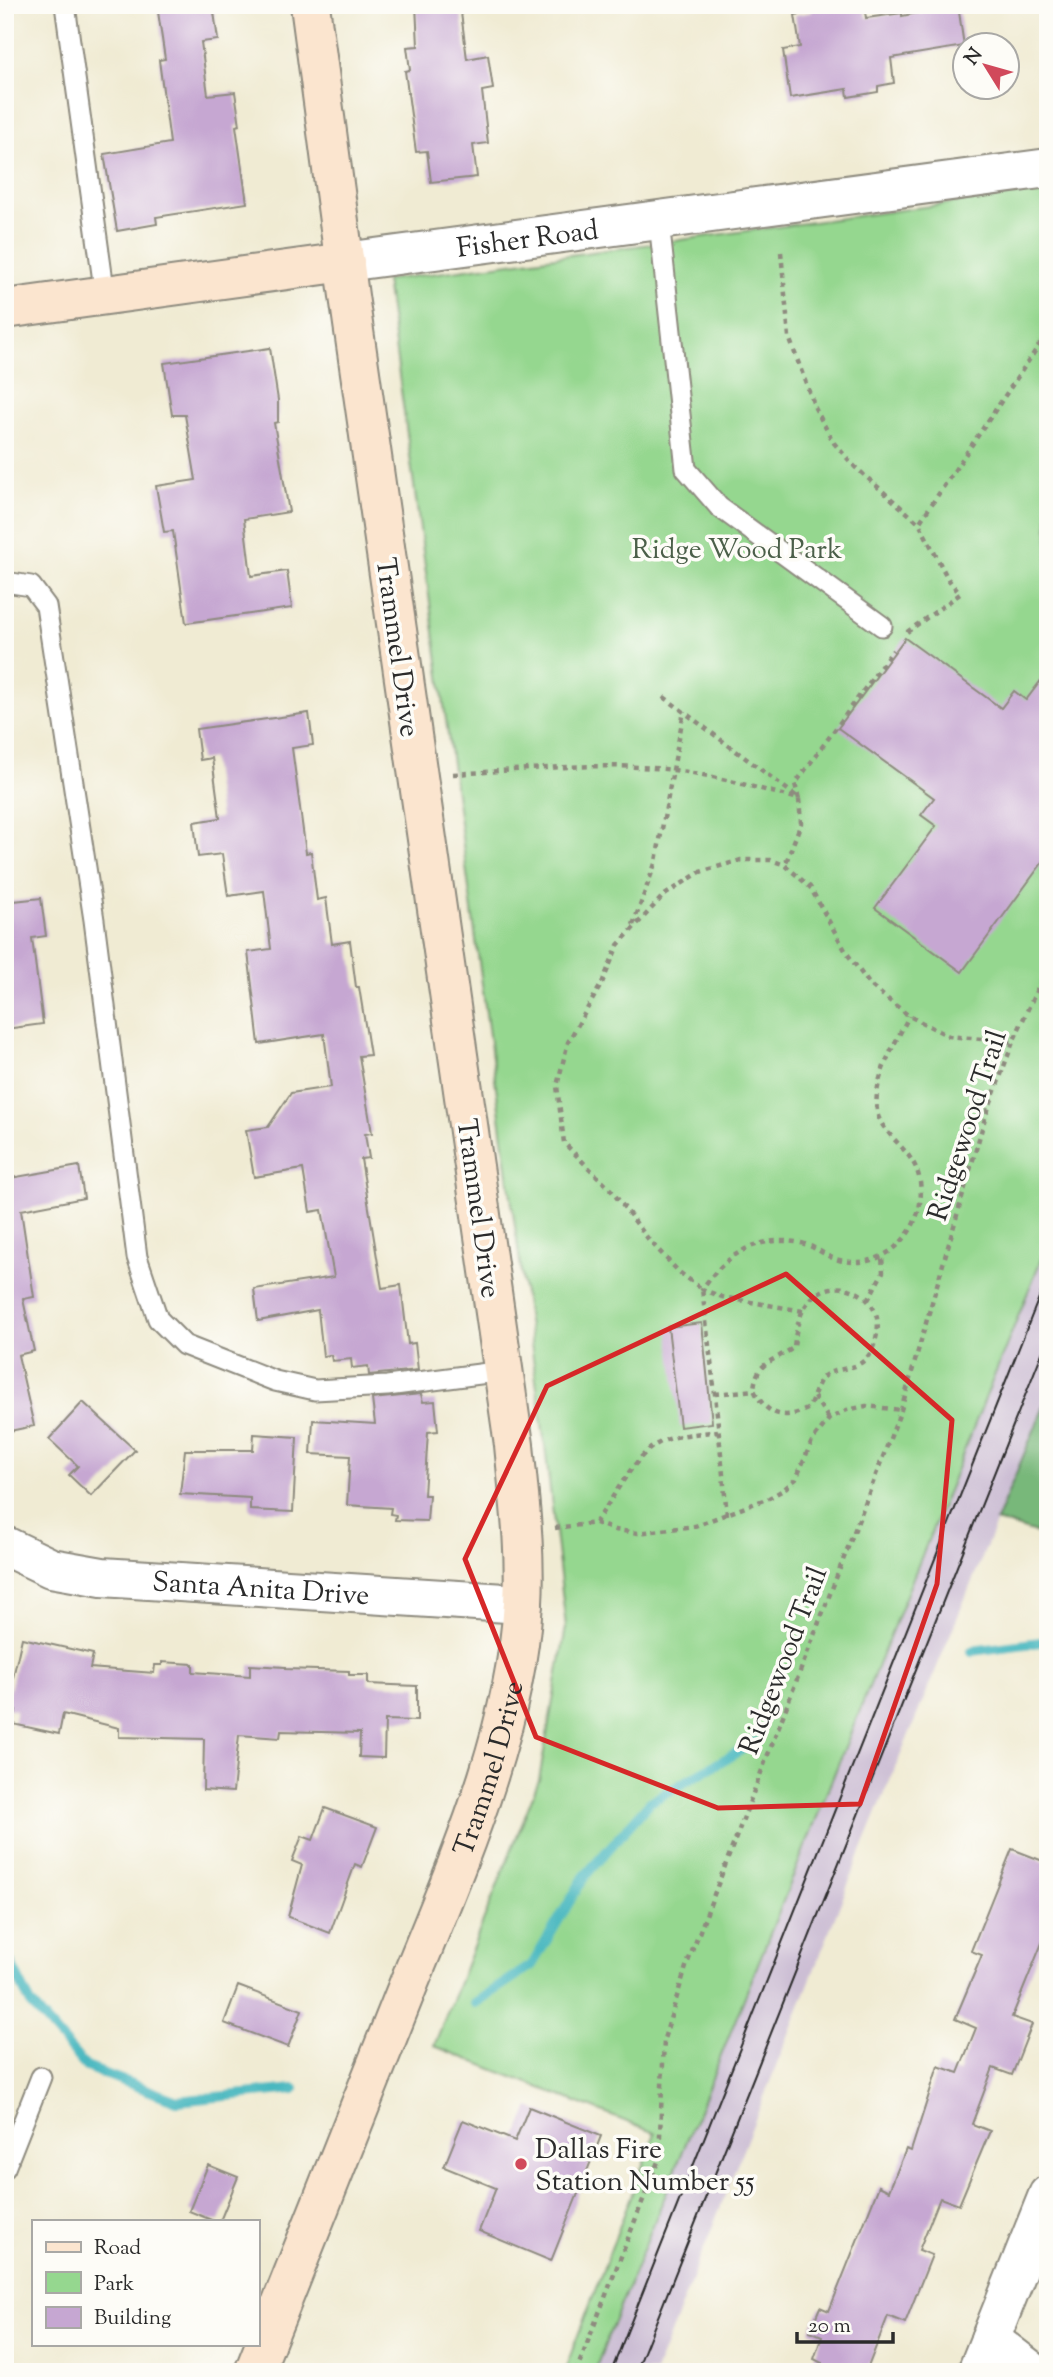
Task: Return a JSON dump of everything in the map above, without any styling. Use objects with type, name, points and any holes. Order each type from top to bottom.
[{"type":"street","name":"Trammel Drive","points":[[254,2372],[440,1906],[489,1774],[512,1685],[523,1604],[522,1532],[514,1444],[310,5]]},
{"type":"street","name":"Fisher Road","points":[[5,310],[1048,168]]},
{"type":"street","name":"Santa Anita Drive","points":[[5,1546],[51,1568],[102,1577],[523,1604]]},
{"type":"street","points":[[1033,2372],[984,2355],[1048,2194]]},
{"type":"lane","points":[[65,5],[105,296]]},
{"type":"lane","points":[[659,222],[686,469],[719,507],[882,626]]},
{"type":"lane","points":[[5,582],[31,586],[46,606],[94,920],[137,1257],[158,1319],[184,1345],[275,1381],[315,1390],[387,1386],[503,1371]]},
{"type":"lane","points":[[5,2168],[41,2077]]},
{"type":"path","points":[[781,252],[789,337],[815,408],[834,443],[855,467],[919,523],[948,579],[960,594],[910,627],[902,639]]},
{"type":"path","points":[[919,523],[1048,332]]},
{"type":"path","points":[[785,865],[801,823],[795,784],[894,650]]},
{"type":"path","points":[[664,697],[799,799]]},
{"type":"path","points":[[631,929],[656,861],[684,711]]},
{"type":"path","points":[[453,774],[563,767],[675,770],[799,799]]},
{"type":"path","points":[[803,1311],[722,1297],[702,1289],[679,1272],[649,1240],[611,1190],[564,1143],[557,1086],[568,1042],[602,983],[618,945],[663,896],[700,872],[741,860],[771,860],[785,865],[810,887],[846,952],[870,985],[909,1016],[949,1036],[1013,1042]]},
{"type":"path","name":"Ridgewood Trail","points":[[576,2372],[659,2159],[664,2039],[686,1968],[901,1410],[985,1118],[1013,1042],[1048,965]]},
{"type":"path","points":[[727,1515],[702,1289],[717,1268],[737,1253],[767,1241],[800,1242],[836,1260],[865,1262],[882,1256],[907,1237],[919,1210],[922,1192],[919,1174],[904,1147],[885,1129],[877,1114],[876,1094],[883,1070],[909,1016]]},
{"type":"path","points":[[868,1300],[883,1272],[882,1256]]},
{"type":"path","points":[[840,1286],[856,1290],[868,1300],[877,1318],[877,1335],[870,1355],[858,1365],[830,1373],[821,1379],[809,1408],[798,1414],[785,1416],[771,1412],[754,1391],[755,1375],[765,1363],[793,1346],[797,1321],[810,1299],[840,1286]]},
{"type":"path","points":[[715,1394],[754,1391]]},
{"type":"path","points":[[814,1397],[830,1419]]},
{"type":"path","points":[[552,1528],[595,1522],[615,1530],[638,1533],[695,1526],[769,1499],[783,1490],[796,1479],[812,1441],[830,1419],[847,1410],[866,1406],[901,1410]]},
{"type":"path","points":[[595,1522],[613,1499],[625,1477],[658,1443],[681,1436],[718,1431]]},
{"type":"highlighted area","points":[[786,1274],[952,1420],[937,1584],[860,1804],[718,1808],[536,1737],[465,1559],[547,1386]]},
{"type":"shaded area","points":[[1048,1242],[1048,1397],[864,1844],[655,2372],[594,2372]]},
{"type":"green space","name":"Ridge Wood Park","points":[[1048,190],[1048,1242],[594,2372],[564,2372],[655,2133],[434,2046],[539,1780],[566,1627],[545,1446],[386,280]]},
{"type":"green space","points":[[1048,1397],[1048,1537],[996,1521]]},
{"type":"building","points":[[157,5],[213,5],[218,40],[201,42],[208,95],[235,92],[240,125],[236,126],[247,203],[156,217],[157,224],[117,231],[104,154],[170,143],[159,60],[165,59]]},
{"type":"building","points":[[416,5],[460,5],[467,59],[488,55],[493,89],[482,91],[488,143],[473,145],[477,177],[431,182],[427,151],[416,152],[405,71],[410,70],[407,47],[418,46]]},
{"type":"building","points":[[811,5],[864,5],[866,18],[902,13],[902,16],[958,5],[962,32],[951,32],[951,48],[891,58],[894,83],[878,86],[878,92],[848,97],[847,89],[790,98],[783,50],[800,47],[795,15],[812,12]]},
{"type":"building","points":[[270,348],[278,400],[278,422],[274,423],[289,512],[244,519],[251,576],[287,571],[292,608],[186,623],[173,531],[164,532],[156,486],[196,480],[185,415],[172,415],[164,363]]},
{"type":"building","points":[[905,638],[1001,708],[1014,691],[1026,700],[1048,671],[1048,855],[962,972],[875,908],[936,826],[921,815],[934,798],[838,728]]},
{"type":"building","points":[[309,713],[313,745],[292,748],[306,853],[311,852],[317,900],[326,898],[332,944],[350,941],[370,1055],[359,1056],[372,1133],[365,1134],[369,1158],[361,1159],[382,1288],[401,1285],[408,1344],[415,1343],[418,1370],[369,1375],[368,1366],[352,1368],[351,1359],[332,1361],[331,1355],[323,1356],[318,1310],[258,1321],[254,1289],[334,1277],[322,1210],[310,1212],[303,1169],[254,1177],[246,1130],[268,1127],[291,1093],[331,1087],[324,1034],[259,1044],[248,952],[271,949],[264,891],[228,896],[222,854],[198,857],[194,822],[220,818],[212,758],[200,760],[196,729]]},
{"type":"building","points":[[41,898],[46,936],[32,938],[43,1024],[5,1029],[5,902]]},
{"type":"building","points":[[79,1166],[84,1198],[21,1210],[34,1297],[23,1299],[34,1351],[18,1355],[34,1426],[5,1432],[5,1179]]},
{"type":"building","points":[[702,1323],[712,1423],[680,1427],[668,1327]]},
{"type":"building","points":[[421,1394],[423,1402],[435,1401],[438,1431],[428,1432],[424,1495],[429,1495],[427,1521],[395,1520],[396,1515],[390,1514],[391,1508],[347,1505],[350,1456],[311,1454],[313,1420],[375,1424],[372,1399]]},
{"type":"building","points":[[83,1402],[135,1450],[91,1496],[69,1475],[78,1466],[49,1439]]},
{"type":"building","points":[[254,1434],[297,1437],[293,1512],[250,1510],[250,1498],[180,1494],[185,1450],[253,1450]]},
{"type":"building","points":[[22,1638],[93,1654],[90,1668],[154,1673],[155,1665],[162,1665],[162,1662],[193,1664],[193,1672],[250,1676],[250,1665],[349,1671],[349,1675],[368,1675],[368,1684],[417,1686],[417,1721],[385,1720],[384,1758],[359,1757],[360,1733],[281,1731],[280,1738],[239,1735],[233,1792],[203,1790],[204,1739],[119,1737],[119,1728],[63,1714],[59,1734],[13,1724],[16,1710],[6,1708]]},
{"type":"building","points":[[325,1808],[377,1827],[362,1867],[355,1864],[330,1933],[288,1917],[302,1865],[292,1861],[302,1836],[313,1840]]},
{"type":"building","points":[[1012,1849],[1048,1863],[1048,1928],[1012,2017],[1032,2024],[1012,2075],[993,2068],[972,2124],[990,2131],[959,2205],[940,2198],[919,2250],[932,2255],[905,2323],[888,2316],[866,2372],[819,2372],[822,2363],[814,2359],[822,2336],[810,2331],[820,2307],[829,2311],[879,2186],[889,2191],[906,2149],[911,2151],[938,2066],[958,2073],[976,2028],[955,2019],[982,1955],[971,1951]]},
{"type":"building","points":[[238,1986],[302,2010],[288,2047],[224,2023]]},
{"type":"building","points":[[529,2107],[601,2136],[551,2261],[479,2231],[496,2188],[444,2167],[463,2120],[515,2141]]},
{"type":"building","points":[[208,2165],[238,2177],[220,2220],[212,2220],[189,2211]]},
{"type":"waterway","points":[[972,1651],[1048,1641]]},
{"type":"waterway","points":[[475,2003],[532,1965],[584,1877],[650,1802],[755,1742]]},
{"type":"waterway","points":[[5,1952],[31,2004],[86,2067],[177,2101],[294,2089]]},
{"type":"tram line","points":[[611,2372],[1048,1275]]},
{"type":"tram line","points":[[636,2372],[1048,1338]]},
{"type":"place","name":"Dallas Fire Station Number 55","points":[[521,2164]]}]
